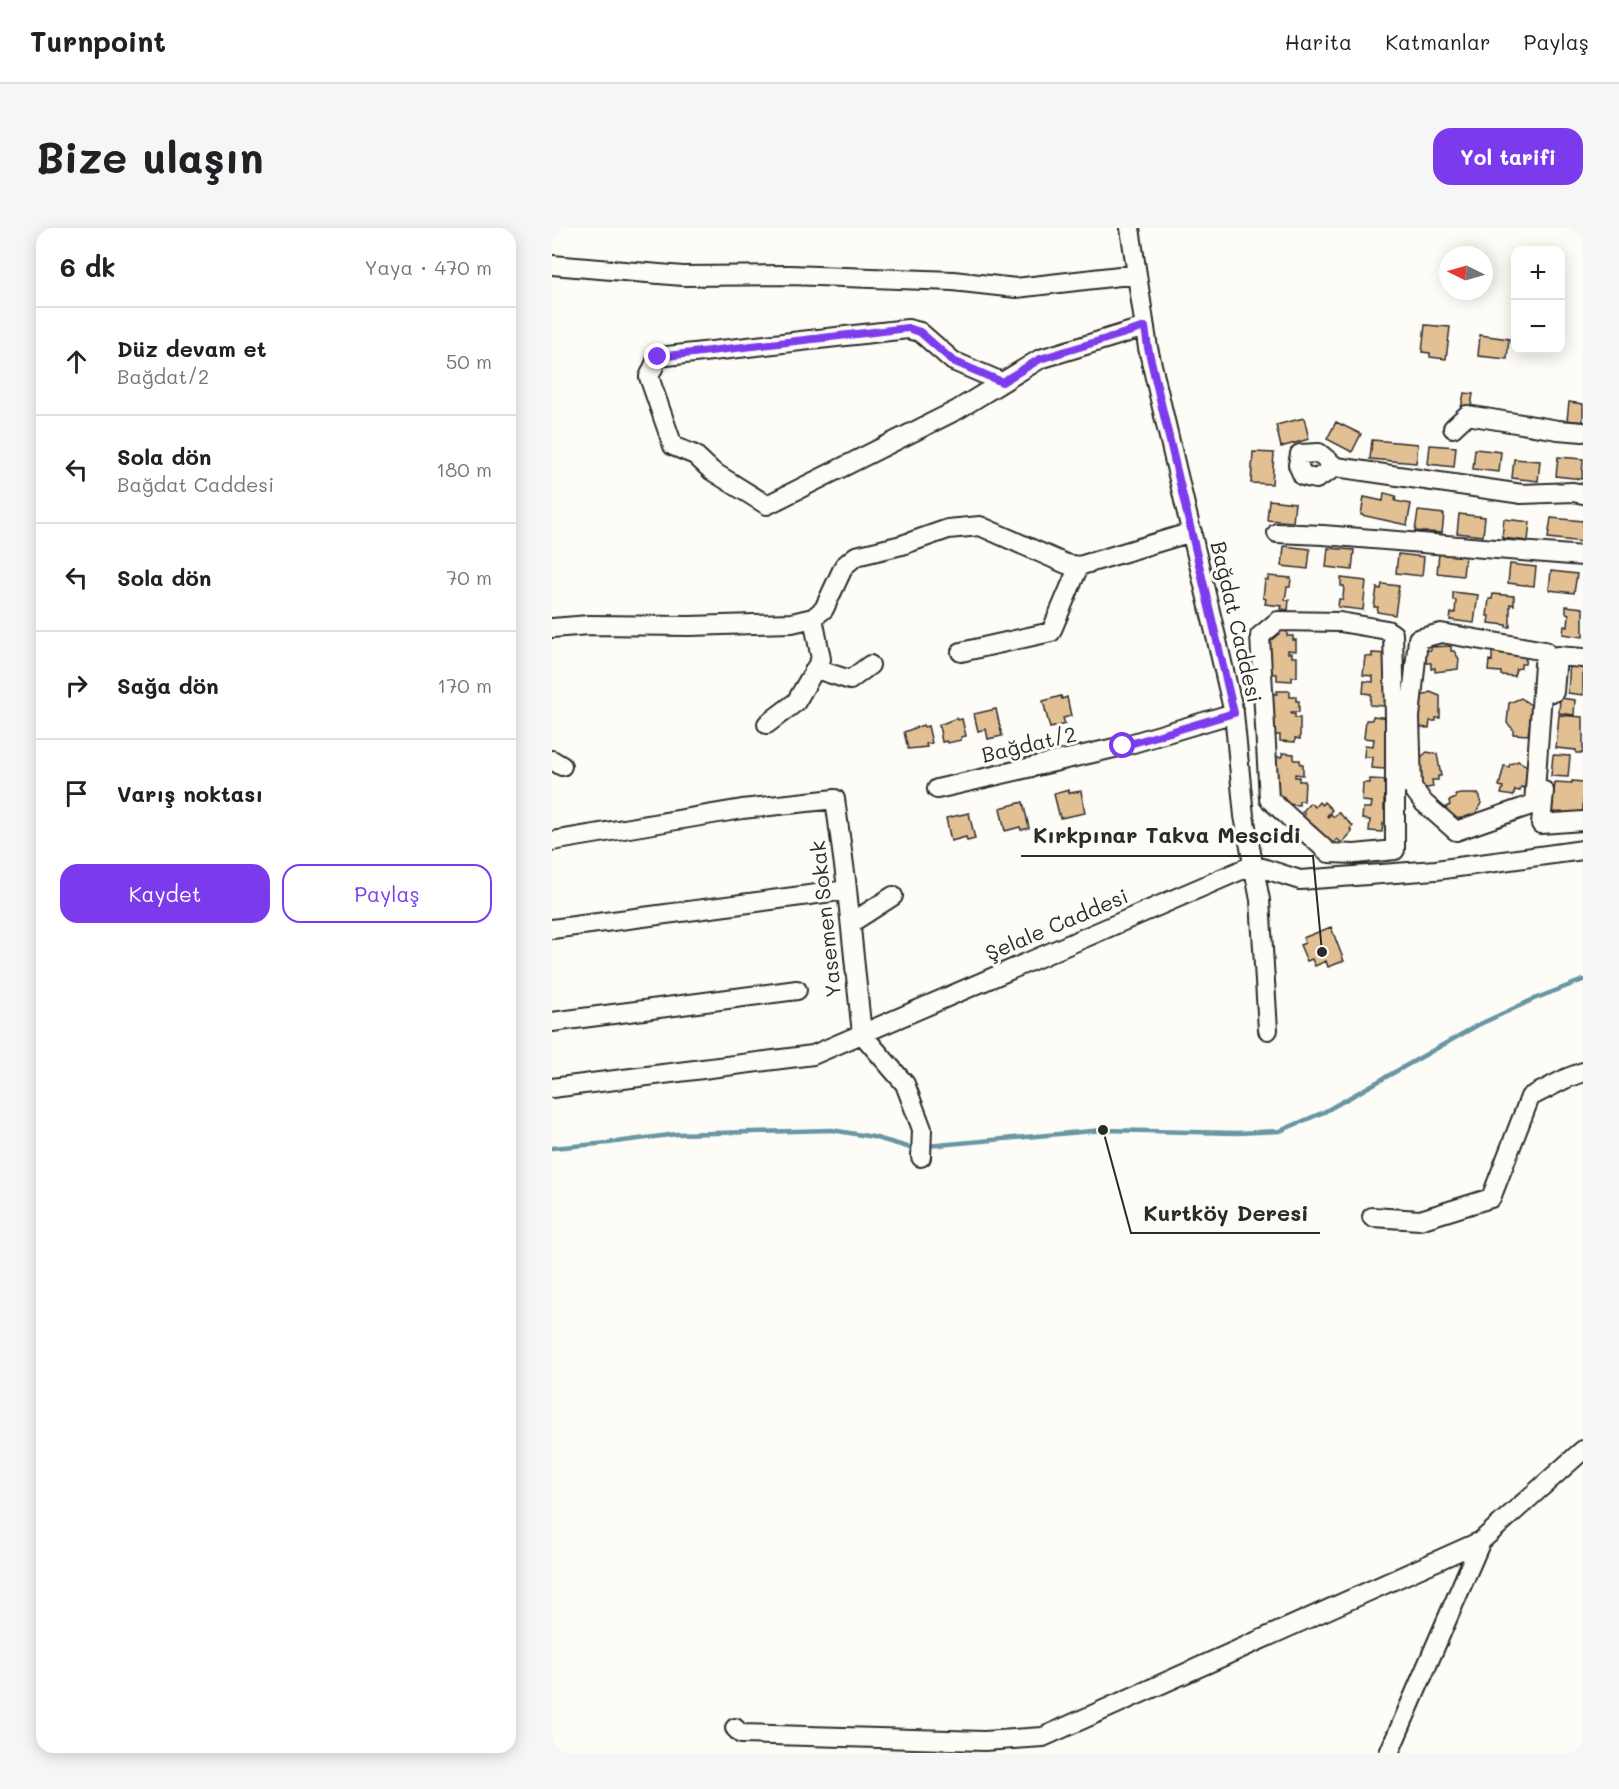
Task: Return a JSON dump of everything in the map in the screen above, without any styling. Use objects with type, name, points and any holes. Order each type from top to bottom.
[{"type":"street","name":"Bağdat Caddesi","points":[[1130,228],[1148,348],[1234,713],[1244,816],[1260,900],[1268,1030]]},
{"type":"street","points":[[552,265],[682,276],[790,275],[906,279],[1016,288],[1137,274]]},
{"type":"street","points":[[1002,382],[953,361],[920,332],[908,328],[658,357],[649,377],[673,446],[695,455],[712,471],[767,504],[957,410],[1040,359],[1145,327]]},
{"type":"street","points":[[1453,428],[1467,415],[1583,432]]},
{"type":"street","points":[[1336,467],[1522,494],[1573,492],[1583,494]]},
{"type":"street","points":[[552,628],[589,625],[690,626],[792,623],[813,618],[824,609],[844,566],[856,556],[948,529],[980,526],[1066,564],[1079,566],[1192,532]]},
{"type":"street","points":[[1277,533],[1323,534],[1583,556]]},
{"type":"street","points":[[961,652],[1050,632],[1079,566]]},
{"type":"street","points":[[766,724],[796,702],[821,659],[813,618]]},
{"type":"street","points":[[1278,621],[1340,622],[1387,630],[1393,634],[1395,850],[1355,854],[1329,853],[1269,799],[1260,636],[1278,621]]},
{"type":"street","points":[[1441,633],[1545,651],[1534,804],[1456,831],[1424,803],[1412,787],[1410,717],[1418,639],[1441,633]]},
{"type":"street","points":[[1583,658],[1557,656],[1541,824],[1583,821]]},
{"type":"street","points":[[816,669],[849,680],[870,665]]},
{"type":"street","name":"Bağdat/2","points":[[937,789],[1123,746],[1234,713]]},
{"type":"street","name":"Yasemen Sokak","points":[[552,841],[742,809],[835,799],[862,1034]]},
{"type":"street","points":[[1253,865],[1300,880],[1436,870],[1583,850]]},
{"type":"street","name":"Şelale Caddesi","points":[[552,1088],[813,1054],[1253,865]]},
{"type":"street","points":[[552,929],[847,890]]},
{"type":"street","points":[[851,923],[893,896]]},
{"type":"street","points":[[552,1022],[797,990]]},
{"type":"street","points":[[862,1034],[904,1084],[922,1129],[921,1157]]},
{"type":"street","points":[[1372,1217],[1420,1220],[1491,1198],[1530,1097],[1583,1072]]},
{"type":"street","points":[[735,1728],[741,1734],[984,1741],[1043,1737],[1481,1541],[1583,1450]]},
{"type":"street","points":[[1389,1753],[1481,1541]]},
{"type":"street","points":[[1375,1753],[1397,1733]]},
{"type":"street","points":[[1397,1733],[1399,1753]]},
{"type":"building","points":[[1425,325],[1450,327],[1446,359],[1430,357],[1430,353],[1422,352]]},
{"type":"building","points":[[1480,335],[1509,339],[1507,359],[1478,356]]},
{"type":"building","points":[[1464,393],[1473,394],[1470,411],[1461,409]]},
{"type":"building","points":[[1569,402],[1583,404],[1583,422],[1567,420]]},
{"type":"building","points":[[1304,418],[1309,439],[1281,447],[1276,425]]},
{"type":"building","points":[[1336,422],[1361,434],[1352,452],[1327,439]]},
{"type":"building","points":[[1372,440],[1418,444],[1416,463],[1370,459]]},
{"type":"building","points":[[1430,445],[1456,447],[1454,467],[1428,464]]},
{"type":"building","points":[[1475,449],[1501,452],[1499,472],[1473,469]]},
{"type":"building","points":[[1253,452],[1274,453],[1272,484],[1251,483]]},
{"type":"building","points":[[1558,457],[1583,459],[1582,479],[1556,476]]},
{"type":"building","points":[[1514,459],[1540,461],[1538,481],[1512,478]]},
{"type":"building","points":[[1384,493],[1396,496],[1395,501],[1411,504],[1407,525],[1361,515],[1364,497],[1383,501]]},
{"type":"building","points":[[1269,500],[1295,503],[1293,522],[1267,520]]},
{"type":"building","points":[[1418,511],[1444,514],[1442,533],[1415,531]]},
{"type":"building","points":[[1459,514],[1485,517],[1483,536],[1457,533]]},
{"type":"building","points":[[1551,518],[1583,521],[1583,542],[1548,538]]},
{"type":"building","points":[[1504,519],[1530,522],[1528,541],[1502,538]]},
{"type":"building","points":[[1284,546],[1310,549],[1308,569],[1282,566]]},
{"type":"building","points":[[1328,548],[1354,550],[1352,570],[1326,567]]},
{"type":"building","points":[[1398,554],[1424,557],[1422,576],[1396,573]]},
{"type":"building","points":[[1439,554],[1465,556],[1463,576],[1437,573]]},
{"type":"building","points":[[1510,564],[1536,567],[1534,586],[1508,583]]},
{"type":"building","points":[[1551,571],[1577,574],[1574,593],[1549,590]]},
{"type":"building","points":[[1268,576],[1291,578],[1285,600],[1289,600],[1288,610],[1281,609],[1282,606],[1265,604],[1266,599],[1263,598],[1265,580],[1268,580]]},
{"type":"building","points":[[1341,578],[1366,581],[1363,610],[1338,607],[1339,599],[1343,599],[1344,586],[1341,586]]},
{"type":"building","points":[[1382,584],[1399,586],[1395,615],[1377,612],[1378,607],[1374,607],[1377,588],[1381,589]]},
{"type":"building","points":[[1453,592],[1478,595],[1474,623],[1450,620],[1451,613],[1455,613],[1456,600],[1453,600]]},
{"type":"building","points":[[1493,594],[1514,596],[1514,605],[1510,604],[1510,627],[1489,623],[1490,616],[1487,616],[1489,599],[1492,599]]},
{"type":"building","points":[[1566,606],[1583,608],[1583,637],[1563,634],[1564,626],[1568,627],[1569,614],[1566,613]]},
{"type":"building","points":[[1274,629],[1287,630],[1287,636],[1293,636],[1293,640],[1296,640],[1296,651],[1288,650],[1288,653],[1292,653],[1292,657],[1297,657],[1297,677],[1292,677],[1292,681],[1277,680],[1277,674],[1265,673],[1268,633]]},
{"type":"building","points":[[1451,646],[1451,651],[1454,651],[1459,659],[1458,669],[1435,672],[1435,668],[1431,669],[1431,663],[1424,663],[1423,651],[1431,650],[1431,647]]},
{"type":"building","points":[[1496,650],[1499,653],[1526,656],[1525,664],[1521,664],[1521,668],[1516,669],[1514,676],[1488,671],[1489,660],[1492,661],[1492,653]]},
{"type":"building","points":[[1372,653],[1389,654],[1385,684],[1392,684],[1391,697],[1385,697],[1384,706],[1370,705],[1371,694],[1363,693],[1364,681],[1373,682],[1373,676],[1363,675],[1365,656],[1372,657]]},
{"type":"building","points":[[1570,661],[1583,663],[1583,695],[1568,693]]},
{"type":"building","points":[[1277,691],[1290,691],[1290,697],[1296,697],[1296,701],[1299,701],[1299,712],[1291,712],[1295,714],[1295,718],[1300,718],[1300,739],[1295,738],[1295,742],[1280,741],[1280,735],[1268,735],[1271,694],[1277,694]]},
{"type":"building","points":[[1430,692],[1440,696],[1440,718],[1430,721],[1429,728],[1417,727],[1417,699],[1422,699],[1422,696]]},
{"type":"building","points":[[1061,696],[1062,699],[1067,697],[1071,716],[1063,718],[1065,724],[1050,728],[1043,701]]},
{"type":"building","points":[[1521,698],[1532,706],[1528,735],[1513,734],[1513,729],[1507,723],[1509,703]]},
{"type":"building","points":[[1560,698],[1575,700],[1574,715],[1559,713]]},
{"type":"building","points":[[996,709],[1002,736],[988,739],[986,729],[978,731],[974,714]]},
{"type":"building","points":[[1559,715],[1583,717],[1583,753],[1556,748]]},
{"type":"building","points":[[1373,716],[1389,718],[1385,747],[1393,748],[1392,761],[1385,760],[1385,769],[1371,768],[1372,757],[1364,757],[1365,745],[1373,746],[1374,739],[1364,738],[1366,720],[1372,720]]},
{"type":"building","points":[[957,718],[962,719],[966,736],[961,737],[961,740],[942,742],[939,725]]},
{"type":"building","points":[[923,725],[928,726],[932,743],[926,744],[927,747],[908,749],[904,732]]},
{"type":"building","points":[[1427,752],[1437,754],[1441,776],[1438,776],[1438,780],[1432,780],[1433,787],[1421,789],[1420,758]]},
{"type":"building","points":[[1282,753],[1294,754],[1294,760],[1300,760],[1300,764],[1303,764],[1303,775],[1295,774],[1295,777],[1299,777],[1299,781],[1305,781],[1304,801],[1299,801],[1299,805],[1284,804],[1284,798],[1272,797],[1276,757],[1282,757]]},
{"type":"building","points":[[1553,755],[1570,756],[1568,777],[1551,776]]},
{"type":"building","points":[[1518,761],[1527,766],[1525,788],[1521,787],[1520,791],[1515,790],[1513,796],[1501,794],[1503,787],[1499,786],[1504,766],[1509,767],[1510,764]]},
{"type":"building","points":[[1370,779],[1387,780],[1390,800],[1384,800],[1384,810],[1391,811],[1390,824],[1383,823],[1382,832],[1369,831],[1370,820],[1362,819],[1363,808],[1371,808],[1372,802],[1362,801],[1363,783],[1370,783]]},
{"type":"building","points":[[1572,781],[1583,782],[1583,814],[1552,812],[1555,782],[1572,783]]},
{"type":"building","points":[[1069,790],[1069,793],[1081,791],[1085,813],[1060,818],[1054,794]]},
{"type":"building","points":[[1455,795],[1480,796],[1481,803],[1477,811],[1479,815],[1461,821],[1460,818],[1449,821],[1446,807],[1450,805],[1449,801],[1456,798]]},
{"type":"building","points":[[1023,802],[1029,828],[1021,830],[1020,827],[1005,831],[1000,808]]},
{"type":"building","points":[[1319,802],[1322,805],[1324,802],[1332,810],[1328,817],[1331,814],[1334,817],[1338,812],[1353,826],[1350,829],[1352,832],[1342,843],[1337,839],[1329,848],[1301,819],[1305,814],[1302,812],[1310,803],[1315,807]]},
{"type":"building","points":[[969,813],[975,839],[967,841],[966,837],[951,841],[946,818]]},
{"type":"building","points":[[1331,927],[1344,961],[1328,967],[1326,961],[1315,966],[1312,959],[1307,961],[1300,945],[1305,943],[1303,938]]},
{"type":"waterway","points":[[927,1146],[1103,1130],[1237,1133],[1280,1131],[1324,1112],[1478,1025],[1534,999],[1583,980]]},
{"type":"waterway","points":[[552,1148],[677,1134],[832,1130],[873,1137],[911,1148],[918,1147]]},
{"type":"place","name":"Kırkpınar Takva Mescidi","points":[[1322,952]]},
{"type":"place","name":"Kurtköy Deresi","points":[[1103,1130]]},
{"type":"route","points":[[658,357],[908,328],[920,332],[953,361],[1002,382],[1040,359],[1145,327],[1234,713],[1123,746]]}]
